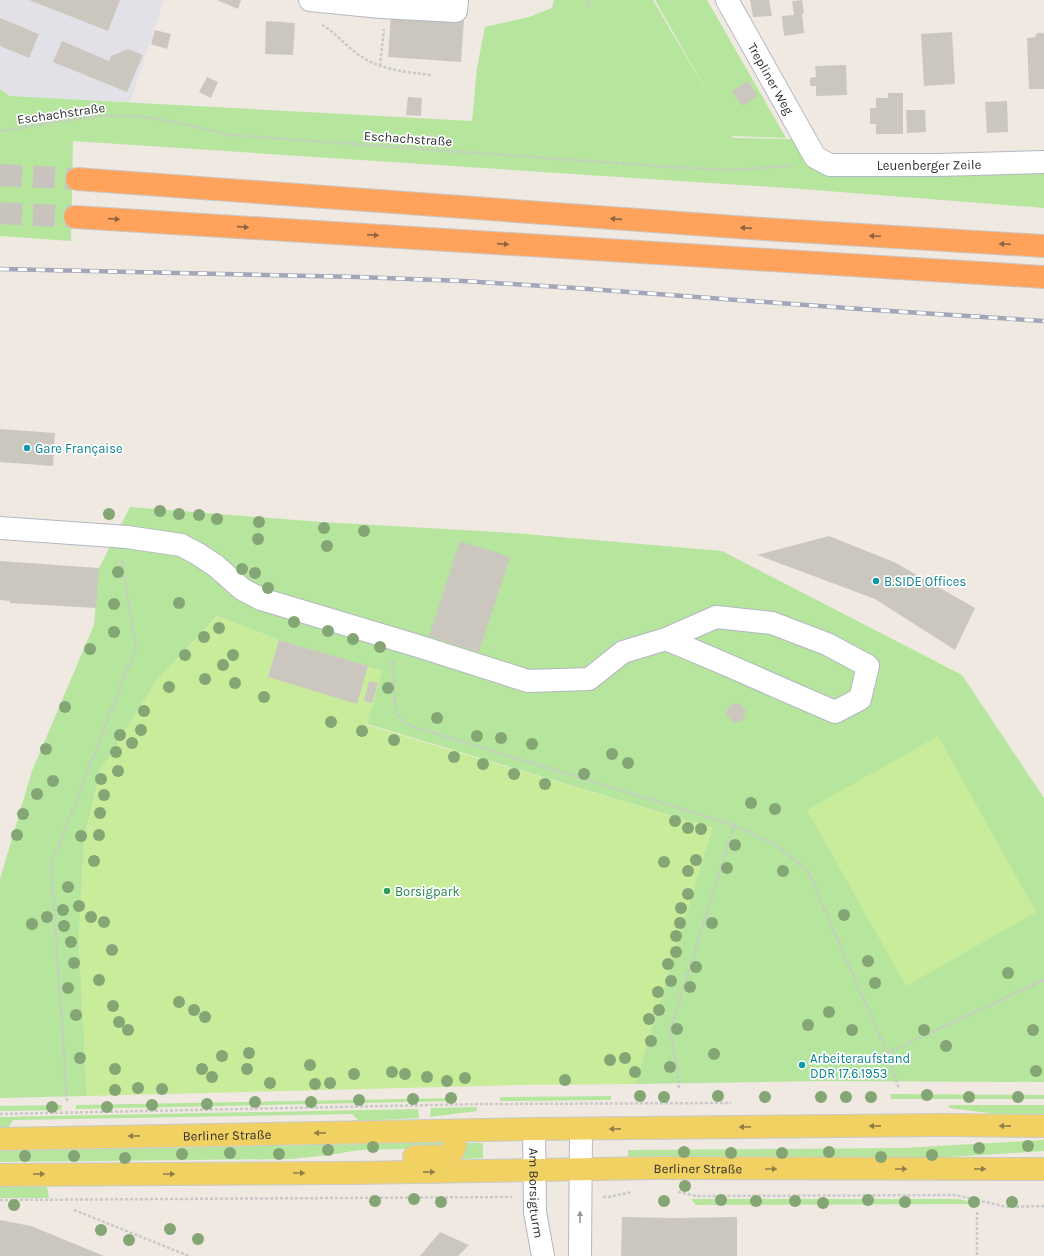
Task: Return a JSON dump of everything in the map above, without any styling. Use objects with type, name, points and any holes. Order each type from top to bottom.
[{"type":"highway","points":[[77,179],[755,229],[1044,246]]},
{"type":"highway","points":[[75,217],[1044,277]]},
{"type":"main road","name":"Berliner Straße","points":[[0,1139],[534,1129],[935,1125],[1044,1126]]},
{"type":"main road","points":[[352,1173],[371,1158],[444,1156],[452,1153],[455,1146],[454,1131]]},
{"type":"main road","name":"Berliner Straße","points":[[0,1174],[352,1173],[535,1170],[1044,1169]]},
{"type":"street","points":[[310,0],[383,4],[456,11],[457,0]]},
{"type":"street","name":"Trepliner Weg","points":[[727,0],[815,157]]},
{"type":"street","name":"Leuenberger Zeile","points":[[815,157],[830,165],[930,165],[1044,162]]},
{"type":"street","points":[[0,528],[127,537],[181,545],[216,566],[242,589],[261,599],[418,646],[528,682],[589,679],[623,652],[666,639],[716,617],[772,623],[827,644],[868,666],[860,699],[835,712],[666,639]]},
{"type":"street","name":"Am Borsigturm","points":[[534,1129],[535,1212],[543,1256]]},
{"type":"street","points":[[580,1256],[581,1129]]},
{"type":"path","points":[[588,0],[589,9]]},
{"type":"path","points":[[380,66],[383,4]]},
{"type":"path","points":[[316,21],[330,28],[356,53],[380,66],[398,71],[431,75]]},
{"type":"path","name":"Eschachstraße","points":[[0,131],[88,117],[111,116],[164,120],[230,135],[671,167],[733,170],[786,166],[815,157]]},
{"type":"path","points":[[67,1101],[51,865],[136,647],[122,564],[127,537]]},
{"type":"path","points":[[386,659],[393,661],[396,712],[405,724],[734,825],[776,845],[808,871],[887,1053],[898,1089]]},
{"type":"path","points":[[678,1088],[677,1066],[670,1032],[734,825]]},
{"type":"path","points":[[887,1053],[1044,980]]},
{"type":"path","points":[[0,1114],[487,1104],[626,1103]]},
{"type":"path","points":[[676,1191],[698,1196],[955,1195],[1007,1207],[1044,1206]]},
{"type":"path","points":[[0,1200],[480,1197]]},
{"type":"path","points":[[74,1210],[188,1256]]},
{"type":"path","points":[[977,1212],[977,1256]]},
{"type":"shaded area","points":[[0,0],[164,0],[130,102],[10,96],[0,89]]},
{"type":"green space","points":[[554,0],[653,0],[711,99],[655,0],[707,0],[786,138],[732,136],[733,138],[790,139],[799,136],[806,151],[937,174],[1044,174],[1044,208],[802,189],[73,141],[71,241],[0,236],[0,89],[10,96],[472,121],[477,68],[485,27],[529,17],[552,8]]},
{"type":"green space","points":[[130,507],[321,522],[513,533],[722,551],[962,675],[1044,798],[1044,1082],[824,1081],[635,1084],[712,828],[367,724],[382,671],[279,640],[217,616],[157,680],[100,771],[84,841],[79,940],[87,1096],[0,1098],[0,879],[32,771],[94,625],[99,568]]},
{"type":"green space","name":"Borsigpark","points":[[217,616],[279,640],[382,671],[367,725],[712,828],[635,1084],[515,1085],[87,1096],[79,940],[84,841],[100,771],[157,680]]},
{"type":"green space","points":[[938,736],[1036,912],[906,986],[807,810]]},
{"type":"green space","points":[[890,1094],[1044,1095],[1044,1099],[891,1099]]},
{"type":"green space","points":[[611,1096],[611,1100],[500,1101],[500,1097]]},
{"type":"green space","points":[[457,1098],[456,1101],[76,1109],[76,1105]]},
{"type":"green space","points":[[62,1105],[61,1110],[0,1111],[0,1106]]},
{"type":"green space","points":[[949,1105],[1044,1105],[1044,1117],[997,1114],[949,1108]]},
{"type":"green space","points":[[476,1107],[477,1111],[430,1117],[431,1108]]},
{"type":"green space","points":[[418,1109],[419,1118],[359,1121],[352,1114],[13,1120],[8,1128],[0,1128],[0,1117]]},
{"type":"green space","points":[[1044,1140],[1044,1151],[949,1157],[628,1158],[628,1150],[904,1148]]},
{"type":"green space","points":[[442,1142],[444,1145],[442,1148],[359,1150],[291,1159],[0,1162],[0,1151]]},
{"type":"green space","points":[[465,1143],[483,1143],[483,1158],[461,1158]]},
{"type":"green space","points":[[0,1186],[47,1187],[49,1198],[0,1198]]},
{"type":"green space","points":[[691,1199],[958,1199],[982,1204],[696,1205]]},
{"type":"building","points":[[29,0],[120,0],[108,31]]},
{"type":"building","points":[[217,0],[241,0],[238,9]]},
{"type":"building","points":[[750,0],[769,0],[772,16],[753,17]]},
{"type":"building","points":[[802,0],[804,33],[784,36],[782,16],[794,15],[792,1]]},
{"type":"building","points":[[391,15],[464,20],[461,62],[388,57]]},
{"type":"building","points":[[0,18],[39,34],[29,58],[0,46]]},
{"type":"building","points":[[266,21],[295,23],[293,55],[265,54]]},
{"type":"building","points":[[155,30],[171,34],[167,49],[151,44]]},
{"type":"building","points":[[952,32],[955,84],[924,86],[921,34]]},
{"type":"building","points":[[1037,33],[1044,34],[1044,89],[1029,89],[1027,38],[1035,37]]},
{"type":"building","points":[[62,41],[109,61],[111,56],[128,49],[143,55],[127,92],[53,62]]},
{"type":"building","points":[[846,65],[847,95],[816,96],[816,86],[810,86],[810,78],[816,77],[815,66]]},
{"type":"building","points":[[207,77],[218,82],[211,98],[199,92]]},
{"type":"building","points":[[748,81],[758,96],[742,106],[732,91]]},
{"type":"building","points":[[888,93],[903,93],[903,134],[876,134],[876,124],[870,124],[870,108],[876,108],[876,98],[888,98]]},
{"type":"building","points":[[408,97],[422,98],[421,116],[406,115]]},
{"type":"building","points":[[1007,101],[1008,132],[987,133],[985,102]]},
{"type":"building","points":[[906,110],[925,110],[926,132],[907,133]]},
{"type":"building","name":"Gare Française","points":[[0,429],[55,433],[53,466],[0,462]]},
{"type":"building","name":"B.SIDE Offices","points":[[829,536],[894,562],[975,608],[955,650],[875,599],[757,555]]},
{"type":"building","points":[[460,541],[510,557],[479,652],[429,636]]},
{"type":"building","points":[[0,561],[99,568],[96,608],[10,603],[10,601],[0,600]]},
{"type":"building","points":[[279,640],[368,666],[357,704],[268,677]]},
{"type":"building","points":[[369,681],[378,683],[372,703],[364,701]]},
{"type":"building","points":[[740,703],[746,711],[743,720],[733,723],[726,714],[730,705]]},
{"type":"building","points":[[622,1217],[737,1217],[737,1256],[621,1256]]},
{"type":"building","points":[[0,1220],[31,1226],[104,1256],[0,1256]]},
{"type":"building","points":[[440,1232],[469,1245],[458,1256],[420,1256]]},
{"type":"tunnel","points":[[0,175],[77,179]]},
{"type":"tunnel","points":[[0,213],[75,217]]},
{"type":"railway","points":[[0,269],[358,277],[463,281],[1044,321]]},
{"type":"place","name":"Gare Française","points":[[27,448]]},
{"type":"place","name":"B.SIDE Offices","points":[[876,581]]},
{"type":"place","name":"Borsigpark","points":[[387,891]]},
{"type":"place","name":"Arbeiteraufstand DDR 17.6.1953","points":[[802,1065]]}]
